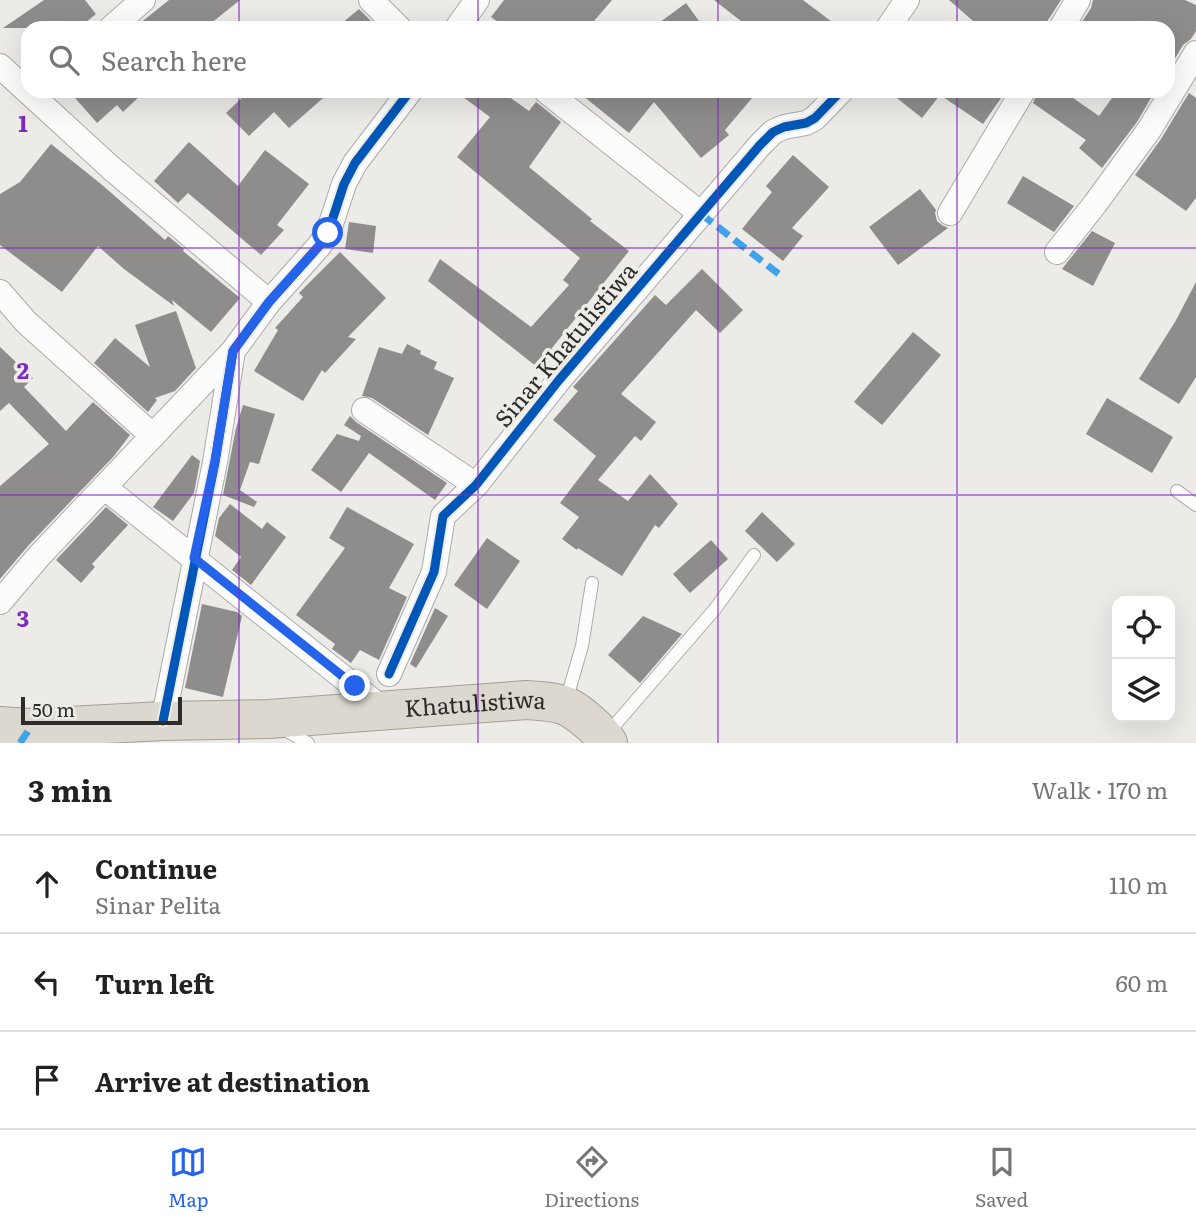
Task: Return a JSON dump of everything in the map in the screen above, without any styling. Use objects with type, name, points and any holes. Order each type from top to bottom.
[{"type":"highway","name":"Khatulistiwa","points":[[0,726],[30,728],[269,719],[396,697],[526,699],[565,705],[607,740]]},
{"type":"street","points":[[119,21],[142,0]]},
{"type":"street","points":[[371,0],[392,21]]},
{"type":"street","points":[[464,21],[477,0]]},
{"type":"street","points":[[893,21],[907,0]]},
{"type":"street","points":[[1065,21],[1078,0]]},
{"type":"street","points":[[1175,87],[1196,53]]},
{"type":"street","points":[[0,66],[21,82]]},
{"type":"street","points":[[41,98],[110,167],[269,302]]},
{"type":"street","points":[[0,602],[39,556],[233,351],[269,302],[319,246],[328,233],[349,173],[405,98]]},
{"type":"street","points":[[555,98],[701,214]]},
{"type":"street","name":"Sinar Khatulistiwa","points":[[396,697],[434,572],[443,516],[476,485],[559,380],[760,145],[773,132],[815,118],[834,98]]},
{"type":"street","points":[[950,213],[1019,98]]},
{"type":"street","points":[[1057,252],[1149,130],[1169,98]]},
{"type":"street","points":[[0,292],[26,322],[153,436]]},
{"type":"street","points":[[163,721],[215,461],[233,351]]},
{"type":"street","points":[[364,410],[476,485]]},
{"type":"street","points":[[104,487],[355,686],[396,697]]},
{"type":"lane","points":[[1177,491],[1196,505]]},
{"type":"lane","points":[[607,740],[715,609],[754,555]]},
{"type":"lane","points":[[565,705],[582,646],[592,583]]},
{"type":"lane","points":[[269,719],[308,743]]},
{"type":"building","points":[[44,0],[85,0],[96,14],[88,21],[21,21],[21,28],[3,28]]},
{"type":"building","points":[[169,0],[240,0],[214,21],[143,21]]},
{"type":"building","points":[[504,0],[612,0],[594,21],[496,21],[491,17]]},
{"type":"building","points":[[714,0],[803,0],[831,21],[741,21]]},
{"type":"building","points":[[949,0],[1061,0],[1048,21],[973,21]]},
{"type":"building","points":[[1093,0],[1185,0],[1196,5],[1196,31],[1175,58],[1175,21],[1083,21]]},
{"type":"building","points":[[686,3],[699,21],[662,21]]},
{"type":"building","points":[[359,9],[371,21],[344,21]]},
{"type":"building","points":[[1189,93],[1196,98],[1196,198],[1186,211],[1135,175]]},
{"type":"building","points":[[75,98],[138,98],[123,112],[117,105],[97,123]]},
{"type":"building","points":[[242,98],[323,98],[289,128],[274,112],[249,136],[226,113]]},
{"type":"building","points":[[464,98],[511,98],[529,111],[536,102],[561,122],[529,167],[592,219],[590,221],[629,251],[537,367],[428,281],[440,259],[531,327],[569,285],[563,280],[580,258],[457,157],[490,117]]},
{"type":"building","points":[[586,98],[752,98],[725,130],[729,135],[701,158],[654,102],[629,133]]},
{"type":"building","points":[[897,98],[938,98],[922,118]]},
{"type":"building","points":[[944,98],[1001,98],[983,124]]},
{"type":"building","points":[[1035,98],[1073,98],[1099,116],[1112,98],[1151,98],[1137,122],[1102,168],[1079,148],[1086,140],[1033,103]]},
{"type":"building","points":[[189,142],[238,186],[265,150],[309,184],[277,225],[284,230],[261,255],[188,193],[178,203],[154,181]]},
{"type":"building","points":[[51,144],[165,240],[168,236],[184,249],[183,251],[240,298],[211,332],[172,300],[174,306],[124,269],[98,246],[62,292],[0,245],[0,194],[20,182]]},
{"type":"building","points":[[793,155],[829,187],[792,228],[803,236],[783,261],[742,229],[772,192],[766,186]]},
{"type":"building","points":[[1023,176],[1074,206],[1054,232],[1007,203]]},
{"type":"building","points":[[920,189],[936,210],[937,221],[948,228],[898,265],[869,227]]},
{"type":"building","points":[[349,222],[376,226],[373,253],[345,249]]},
{"type":"building","points":[[1092,231],[1115,243],[1093,286],[1062,269]]},
{"type":"building","points":[[340,252],[386,298],[348,337],[356,339],[325,373],[322,370],[303,401],[254,371],[278,330],[275,328],[303,297],[299,293]]},
{"type":"building","points":[[702,269],[743,310],[720,333],[696,310],[621,394],[656,422],[641,441],[635,436],[598,480],[628,501],[650,474],[678,504],[659,528],[655,525],[622,576],[562,539],[579,517],[560,503],[596,456],[553,420],[578,391],[573,387],[655,295],[666,305]]},
{"type":"building","points":[[1196,282],[1196,377],[1179,404],[1139,379],[1175,322]]},
{"type":"building","points":[[176,311],[196,368],[175,391],[155,398],[157,400],[148,412],[94,363],[115,338],[150,367],[135,325]]},
{"type":"building","points":[[913,332],[941,355],[882,425],[854,402]]},
{"type":"building","points":[[407,344],[437,362],[434,369],[454,378],[428,435],[372,398],[362,396],[379,347],[402,354]]},
{"type":"building","points":[[0,347],[33,378],[24,387],[66,431],[93,402],[130,435],[114,456],[0,579],[0,486],[49,444],[9,403],[0,411]]},
{"type":"building","points":[[1107,398],[1173,437],[1152,473],[1086,434]]},
{"type":"building","points":[[243,405],[275,414],[259,464],[250,462],[240,490],[257,502],[254,507],[223,495]]},
{"type":"building","points":[[350,416],[447,483],[435,500],[369,453],[341,492],[311,470],[337,434],[359,441],[361,436],[344,425]]},
{"type":"building","points":[[192,455],[200,461],[194,493],[173,521],[153,507]]},
{"type":"building","points":[[230,504],[262,529],[267,522],[286,537],[251,585],[232,570],[241,557],[215,536],[219,518]]},
{"type":"building","points":[[106,507],[128,525],[92,564],[95,567],[81,583],[56,560]]},
{"type":"building","points":[[347,507],[414,544],[389,588],[407,597],[379,660],[360,650],[351,663],[332,649],[335,644],[296,615],[345,548],[329,538]]},
{"type":"building","points":[[762,512],[795,544],[777,562],[745,531]]},
{"type":"building","points":[[487,538],[520,561],[487,609],[454,585]]},
{"type":"building","points":[[711,540],[728,559],[690,593],[673,574]]},
{"type":"building","points":[[202,604],[237,612],[242,616],[223,697],[185,688]]},
{"type":"building","points":[[435,608],[448,616],[416,668],[410,664]]},
{"type":"building","points":[[643,616],[682,634],[640,683],[608,655]]},
{"type":"marked path","points":[[701,214],[780,275]]},
{"type":"marked path","points":[[20,743],[30,728]]},
{"type":"cycle path","points":[[163,721],[215,462],[233,351],[269,302],[328,233],[344,184],[355,163],[405,98]]},
{"type":"cycle path","points":[[389,674],[434,572],[443,516],[476,485],[559,380],[760,145],[773,132],[815,118],[834,98]]},
{"type":"route","points":[[328,233],[269,302],[233,351],[215,461],[194,558],[355,686]]}]
